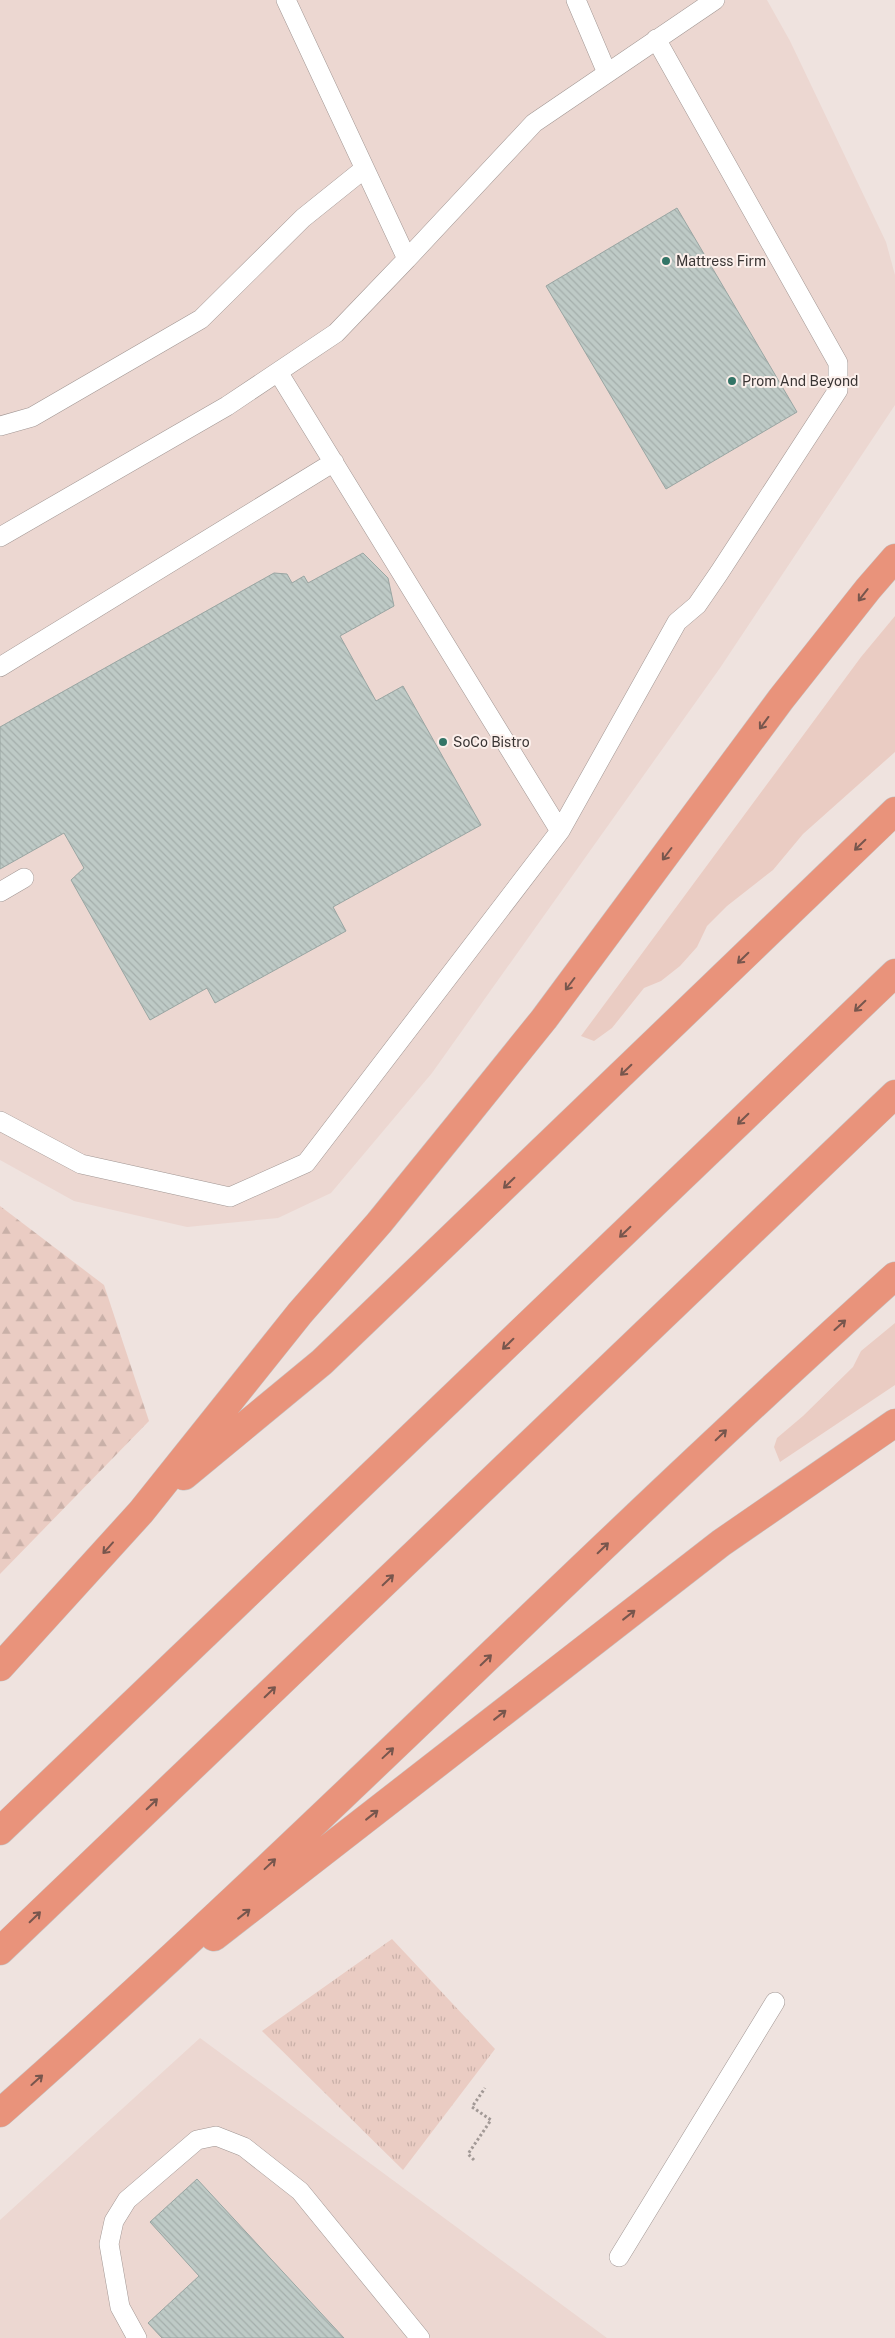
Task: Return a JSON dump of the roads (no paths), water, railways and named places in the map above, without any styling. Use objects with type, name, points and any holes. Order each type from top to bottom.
[{"type":"highway","points":[[0,1668],[141,1512],[300,1314],[379,1223],[544,1019],[781,699],[868,589],[895,558]]},
{"type":"highway","points":[[141,1512],[322,1362],[895,811]]},
{"type":"highway","points":[[0,1831],[895,973]]},
{"type":"highway","points":[[0,1951],[895,1094]]},
{"type":"highway","points":[[0,2113],[81,2041],[445,1699],[765,1392],[895,1276]]},
{"type":"highway","points":[[81,2041],[721,1543],[895,1423]]},
{"type":"lane","points":[[286,0],[407,259]]},
{"type":"lane","points":[[576,0],[607,73]]},
{"type":"lane","points":[[0,537],[226,406],[336,333],[534,123],[715,0]]},
{"type":"lane","points":[[0,1121],[81,1164],[230,1197],[306,1163],[560,831],[677,622],[697,605],[838,390],[838,363],[656,39]]},
{"type":"lane","points":[[0,426],[32,417],[201,319],[303,218],[364,169]]},
{"type":"lane","points":[[278,372],[560,831]]},
{"type":"lane","points":[[0,667],[334,462]]},
{"type":"lane","points":[[0,892],[24,878]]},
{"type":"lane","points":[[619,2257],[775,2002]]},
{"type":"lane","points":[[137,2338],[130,2329],[120,2307],[109,2244],[114,2221],[127,2200],[196,2140],[216,2136],[244,2147],[300,2191],[420,2338]]},
{"type":"place","name":"Mattress Firm","points":[[666,261]]},
{"type":"place","name":"Prom And Beyond","points":[[732,381]]},
{"type":"place","name":"SoCo Bistro","points":[[443,742]]}]
